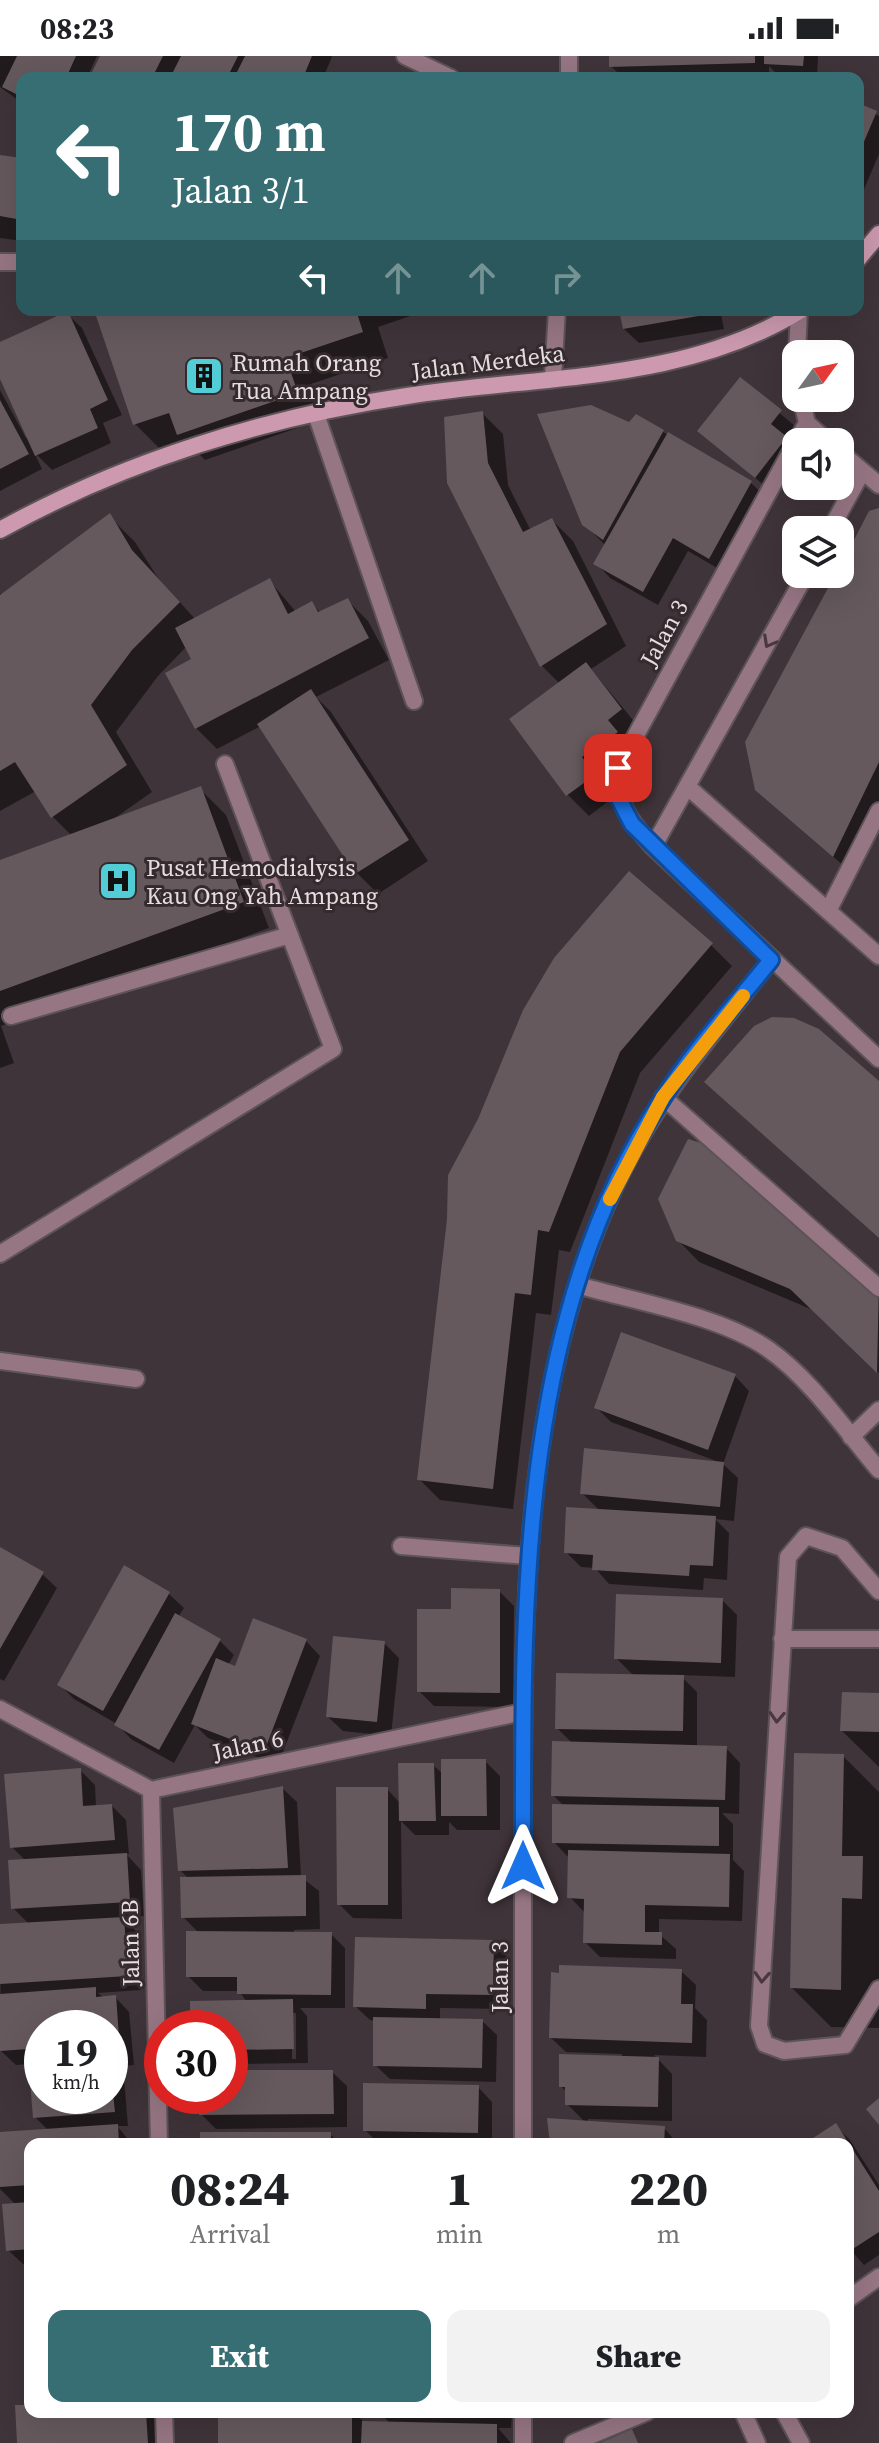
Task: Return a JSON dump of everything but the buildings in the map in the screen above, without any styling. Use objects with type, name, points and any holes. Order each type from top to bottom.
[{"type":"street","points":[[405,56],[438,72]]},
{"type":"street","points":[[864,252],[879,234]]},
{"type":"street","points":[[553,377],[557,316]]},
{"type":"street","name":"Jalan Merdeka","points":[[0,530],[106,479],[199,444],[316,414],[404,396],[658,366],[708,354],[791,316]]},
{"type":"street","points":[[798,340],[800,316]]},
{"type":"street","points":[[804,412],[807,423],[813,428]]},
{"type":"street","points":[[316,414],[414,701]]},
{"type":"street","name":"Jalan 3","points":[[804,428],[807,423]]},
{"type":"street","points":[[854,465],[879,485]]},
{"type":"street","name":"Jalan 3","points":[[782,468],[618,768],[617,795],[632,824],[653,847],[879,1059]]},
{"type":"street","points":[[838,516],[862,472]]},
{"type":"street","points":[[653,847],[689,788],[798,588]]},
{"type":"street","points":[[0,1254],[333,1049],[225,764]]},
{"type":"street","points":[[689,788],[879,956]]},
{"type":"street","points":[[828,911],[879,811]]},
{"type":"street","points":[[11,1016],[290,935]]},
{"type":"street","name":"Jalan 3","points":[[523,2138],[523,1712],[527,1556],[549,1392],[577,1285],[615,1186],[663,1097],[771,960]]},
{"type":"street","points":[[663,1097],[879,1288]]},
{"type":"street","points":[[577,1285],[732,1329],[768,1349],[796,1374],[879,1470]]},
{"type":"street","points":[[0,1361],[136,1379]]},
{"type":"street","points":[[851,1437],[879,1410]]},
{"type":"street","points":[[879,1591],[842,1548],[806,1536],[788,1557],[759,2026],[765,2044],[784,2051],[845,2045],[879,1989]]},
{"type":"street","points":[[401,1546],[527,1556]]},
{"type":"street","points":[[782,1639],[879,1639]]},
{"type":"street","points":[[0,1709],[151,1790]]},
{"type":"street","name":"Jalan 6","points":[[151,1790],[523,1712]]},
{"type":"street","name":"Jalan 6B","points":[[151,1790],[159,2138]]},
{"type":"street","points":[[854,2295],[879,2277]]},
{"type":"street","points":[[164,2418],[165,2443]]},
{"type":"street","points":[[523,2418],[523,2443]]},
{"type":"street","points":[[573,2443],[633,2418]]},
{"type":"street","points":[[746,2418],[757,2443]]},
{"type":"street","points":[[787,2418],[801,2443]]},
{"type":"slow traffic","points":[[610,1199],[663,1097],[743,996]]},
{"type":"place","name":"Rumah Orang Tua Ampang","points":[[204,376]]},
{"type":"place","name":"Pusat Hemodialysis Kau Ong Yah Ampang","points":[[118,881]]},
{"type":"route","points":[[523,1866],[527,1556],[549,1392],[577,1285],[615,1186],[663,1097],[771,960],[632,824],[617,795],[618,768]]}]
